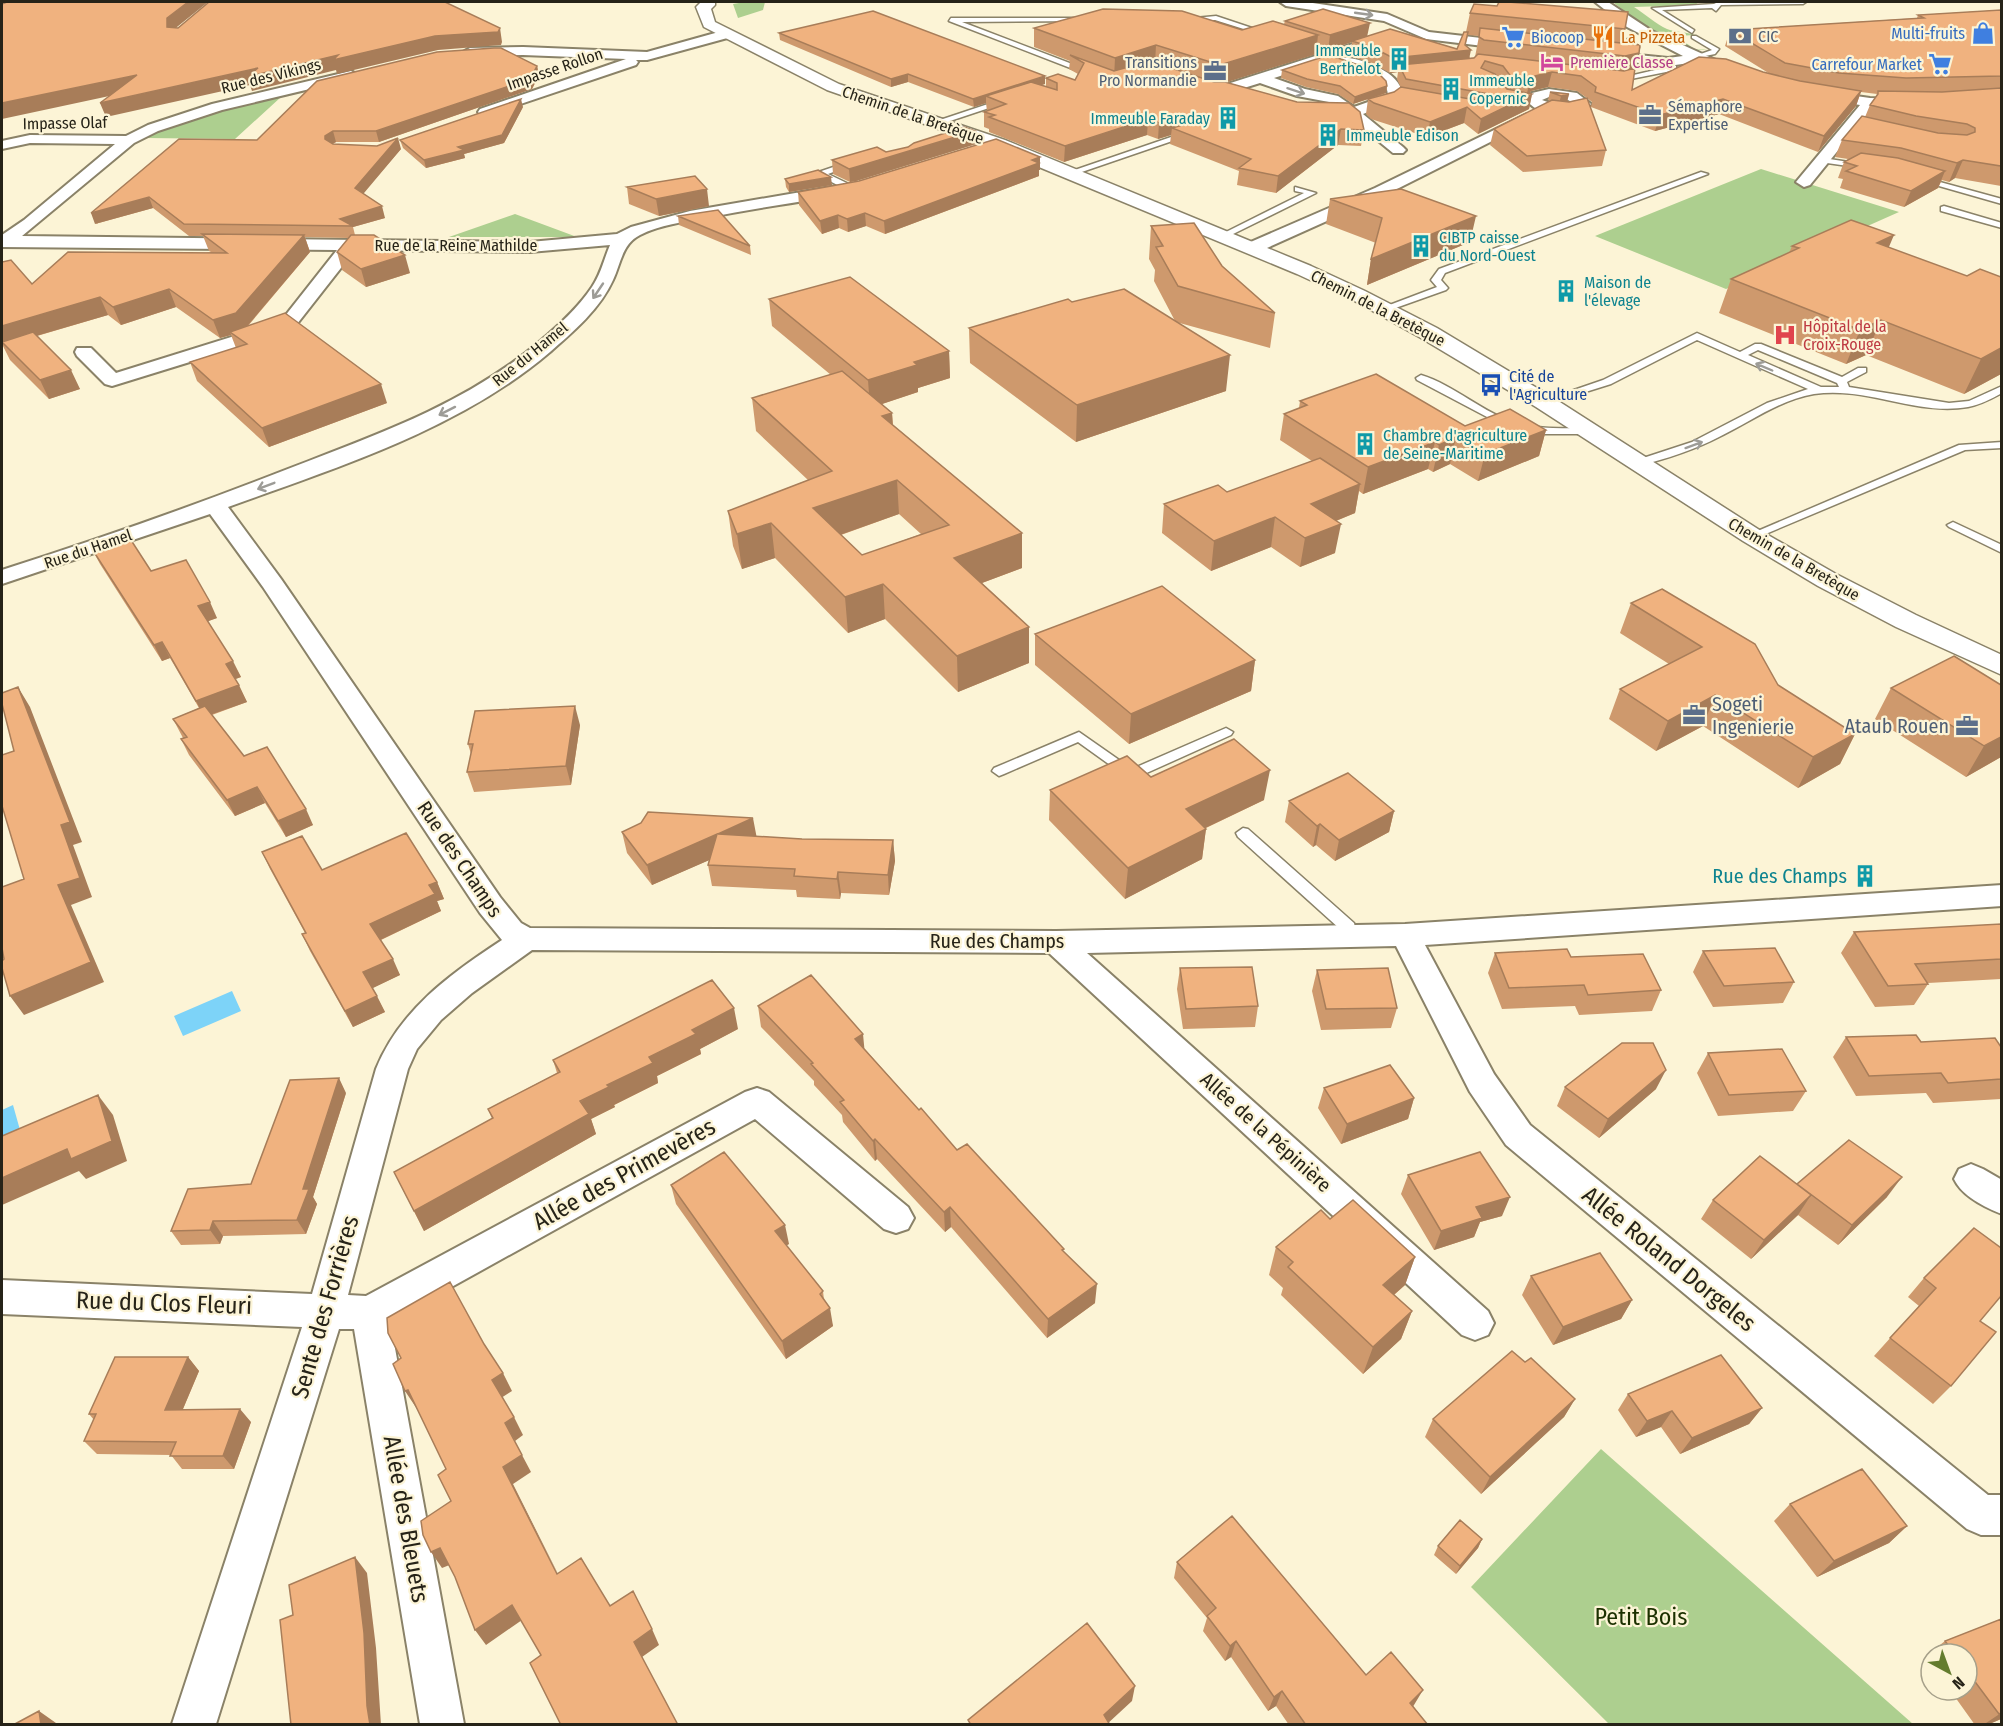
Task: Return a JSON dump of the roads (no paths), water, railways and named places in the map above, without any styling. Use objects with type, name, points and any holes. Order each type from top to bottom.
[{"type":"street","points":[[1286,2],[1374,15],[1434,37],[1471,46],[1533,48]]},
{"type":"street","points":[[1601,2],[1654,38],[1745,75]]},
{"type":"street","points":[[708,3],[703,7],[707,21],[721,30]]},
{"type":"street","points":[[1221,91],[1330,56],[1406,26]]},
{"type":"street","points":[[457,53],[496,51],[647,56],[721,30]]},
{"type":"street","name":"Chemin de la Bretèque","points":[[721,30],[833,87],[999,144],[1315,275],[1384,309],[1544,402],[1752,536],[1875,605],[2001,666]]},
{"type":"street","points":[[1589,54],[1668,62],[1697,57]]},
{"type":"street","name":"Impasse Rollon","points":[[469,118],[647,56]]},
{"type":"street","points":[[1305,113],[1352,112],[1400,98],[1390,75],[1330,56]]},
{"type":"street","points":[[1297,66],[1317,73]]},
{"type":"street","name":"Rue des Vikings","points":[[2,241],[30,223],[129,140],[182,117],[361,73]]},
{"type":"street","points":[[1260,78],[1302,93],[1339,95],[1352,112],[1403,150],[1389,155],[1390,161],[1412,176]]},
{"type":"street","points":[[1182,79],[1246,98]]},
{"type":"street","points":[[1252,249],[1412,176],[1544,107],[1568,110],[1583,106],[1583,102],[1557,89],[1534,98],[1534,101],[1544,107]]},
{"type":"street","points":[[1809,93],[1870,102],[1928,103]]},
{"type":"street","points":[[1804,182],[1870,102]]},
{"type":"street","points":[[1851,126],[1872,131]]},
{"type":"street","name":"Impasse Olaf","points":[[2,145],[30,139],[129,140]]},
{"type":"street","points":[[975,151],[999,144]]},
{"type":"street","points":[[1428,153],[1447,158]]},
{"type":"street","points":[[623,238],[674,219],[852,189],[869,184]]},
{"type":"street","name":"Rue de la Reine Mathilde","points":[[2,241],[530,247],[623,238]]},
{"type":"street","name":"Rue du Hamel","points":[[2,577],[215,505],[408,431],[507,377],[586,307],[601,288],[623,238]]},
{"type":"street","points":[[84,352],[112,380],[264,333],[291,320],[350,244]]},
{"type":"street","name":"Rue des Champs","points":[[215,505],[273,584],[490,905],[510,931],[526,939],[1056,942],[1406,935],[2001,895]]},
{"type":"street","name":"Allée Roland Dorgeles","points":[[1406,935],[1482,1083],[1518,1135],[1981,1515],[2001,1515]]},
{"type":"street","name":"Sente des Forrières","points":[[194,1725],[326,1310],[392,1069],[405,1041],[432,1010],[526,939]]},
{"type":"street","name":"Allée de la Pépinière","points":[[1056,942],[1475,1323]]},
{"type":"street","name":"Allée des Primevères","points":[[370,1313],[757,1102],[896,1218]]},
{"type":"street","points":[[1971,1179],[2001,1199]]},
{"type":"street","name":"Rue du Clos Fleuri","points":[[2,1297],[326,1310]]},
{"type":"street","points":[[326,1310],[370,1313]]},
{"type":"street","name":"Allée des Bleuets","points":[[370,1313],[442,1725]]},
{"type":"lane","points":[[1697,57],[1713,53],[1716,49],[1655,8],[1715,8],[1720,3],[1803,2]]},
{"type":"lane","points":[[1173,19],[1216,18],[1270,36]]},
{"type":"lane","points":[[1092,74],[951,20],[1094,19]]},
{"type":"lane","points":[[1629,40],[1636,47],[1634,59]]},
{"type":"lane","points":[[1292,42],[1330,56]]},
{"type":"lane","points":[[1608,80],[1620,81],[1673,68],[1668,62]]},
{"type":"lane","points":[[938,122],[1012,99]]},
{"type":"lane","points":[[1523,105],[1544,107]]},
{"type":"lane","points":[[1070,173],[1178,138]]},
{"type":"lane","points":[[793,181],[864,160]]},
{"type":"lane","points":[[1823,160],[1873,168]]},
{"type":"lane","points":[[820,173],[852,189]]},
{"type":"lane","points":[[1384,309],[1443,288],[1436,280],[1442,270],[1704,174]]},
{"type":"lane","points":[[1914,176],[2001,202]]},
{"type":"lane","points":[[1222,236],[1312,193],[1298,189]]},
{"type":"lane","points":[[1944,209],[2001,226]]},
{"type":"lane","points":[[1544,402],[1607,382],[1697,336],[1818,390]]},
{"type":"lane","points":[[1739,356],[1758,346],[1843,386],[1906,401],[1943,406],[1970,404],[2001,389]]},
{"type":"lane","points":[[1638,463],[1703,442],[1782,399],[1843,386],[1862,370]]},
{"type":"lane","points":[[1421,378],[1510,425],[1537,431],[1589,431]]},
{"type":"lane","points":[[1752,536],[1963,447],[2001,445]]},
{"type":"lane","points":[[1953,525],[2001,550]]},
{"type":"lane","points":[[999,771],[1080,736],[1131,775],[1226,732]]},
{"type":"lane","points":[[1243,833],[1348,927],[1350,936]]},
{"type":"water","points":[[232,991],[241,1011],[183,1036],[174,1016]]},
{"type":"water","points":[[13,1105],[20,1130],[2,1139],[2,1110]]},
{"type":"place","name":"Multi-fruits","points":[[1983,33]]},
{"type":"place","name":"CIC","points":[[1740,36]]},
{"type":"place","name":"Biocoop","points":[[1513,37]]},
{"type":"place","name":"La Pizzeta","points":[[1603,37]]},
{"type":"place","name":"Immeuble Berthelot","points":[[1399,59]]},
{"type":"place","name":"Première Classe","points":[[1552,62]]},
{"type":"place","name":"Carrefour Market","points":[[1940,64]]},
{"type":"place","name":"Transitions Pro Normandie","points":[[1215,71]]},
{"type":"place","name":"Immeuble Copernic","points":[[1451,89]]},
{"type":"place","name":"Sémaphore Expertise","points":[[1650,115]]},
{"type":"place","name":"Immeuble Faraday","points":[[1228,118]]},
{"type":"place","name":"Immeuble Edison","points":[[1328,135]]},
{"type":"place","name":"CIBTP caisse du Nord-Ouest","points":[[1421,246]]},
{"type":"place","name":"Maison de l'élevage","points":[[1566,291]]},
{"type":"place","name":"Hôpital de la Croix-Rouge","points":[[1785,335]]},
{"type":"place","name":"Cité de l'Agriculture","points":[[1491,385]]},
{"type":"place","name":"Chambre d'agriculture de Seine-Maritime","points":[[1365,444]]},
{"type":"place","name":"Sogeti Ingenierie","points":[[1694,715]]},
{"type":"place","name":"Ataub Rouen","points":[[1967,726]]},
{"type":"place","name":"Rue des Champs","points":[[1865,876]]},
{"type":"park label","name":"Petit Bois","points":[[1641,1617]]}]
